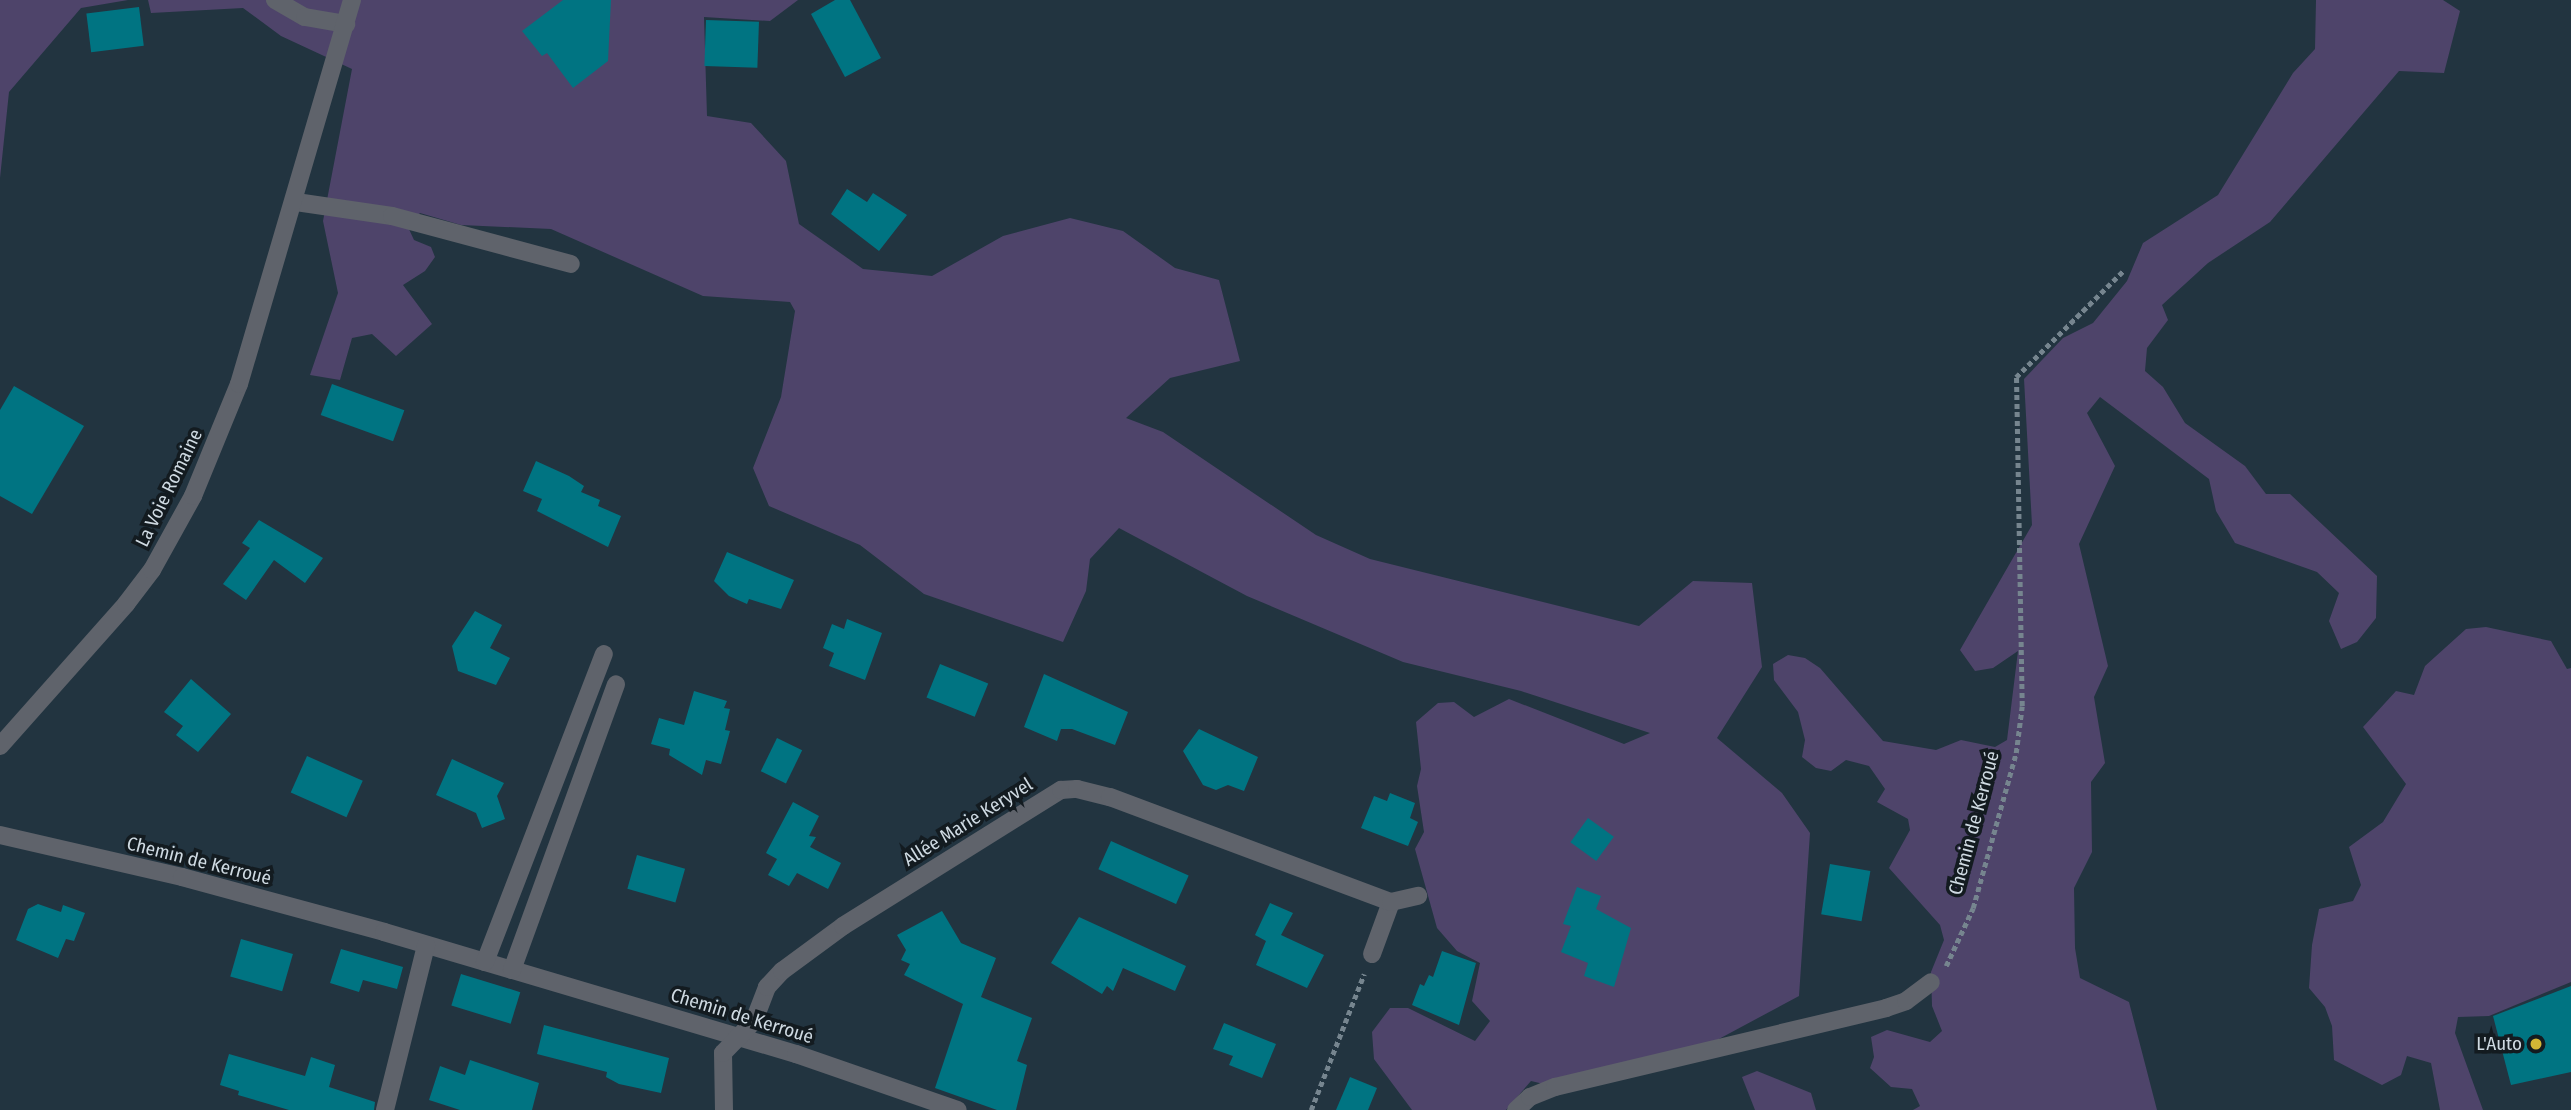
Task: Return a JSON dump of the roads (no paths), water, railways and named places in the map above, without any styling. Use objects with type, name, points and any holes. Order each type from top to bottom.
[{"type":"street","points":[[275,0],[306,17],[346,24]]},
{"type":"street","name":"La Voie Romaine","points":[[0,746],[126,604],[174,533],[211,456],[239,384],[296,202],[352,0]]},
{"type":"street","points":[[296,202],[392,216],[571,264]]},
{"type":"street","points":[[485,962],[604,654]]},
{"type":"street","points":[[512,970],[616,684]]},
{"type":"street","name":"Allée Marie Keryvel","points":[[734,1037],[754,1021],[772,981],[814,946],[1061,790],[1077,789],[1110,797],[1391,902]]},
{"type":"street","name":"Chemin de Kerroué","points":[[0,835],[182,877],[426,945],[734,1037],[958,1110]]},
{"type":"street","points":[[1372,954],[1391,902],[1418,896]]},
{"type":"street","points":[[384,1110],[426,945]]},
{"type":"street","points":[[1516,1110],[1530,1097],[1555,1087],[1886,1009],[1906,1001],[1931,982]]},
{"type":"street","points":[[723,1110],[721,1060],[734,1037]]},
{"type":"place","name":"L'Auto","points":[[2536,1044]]}]
